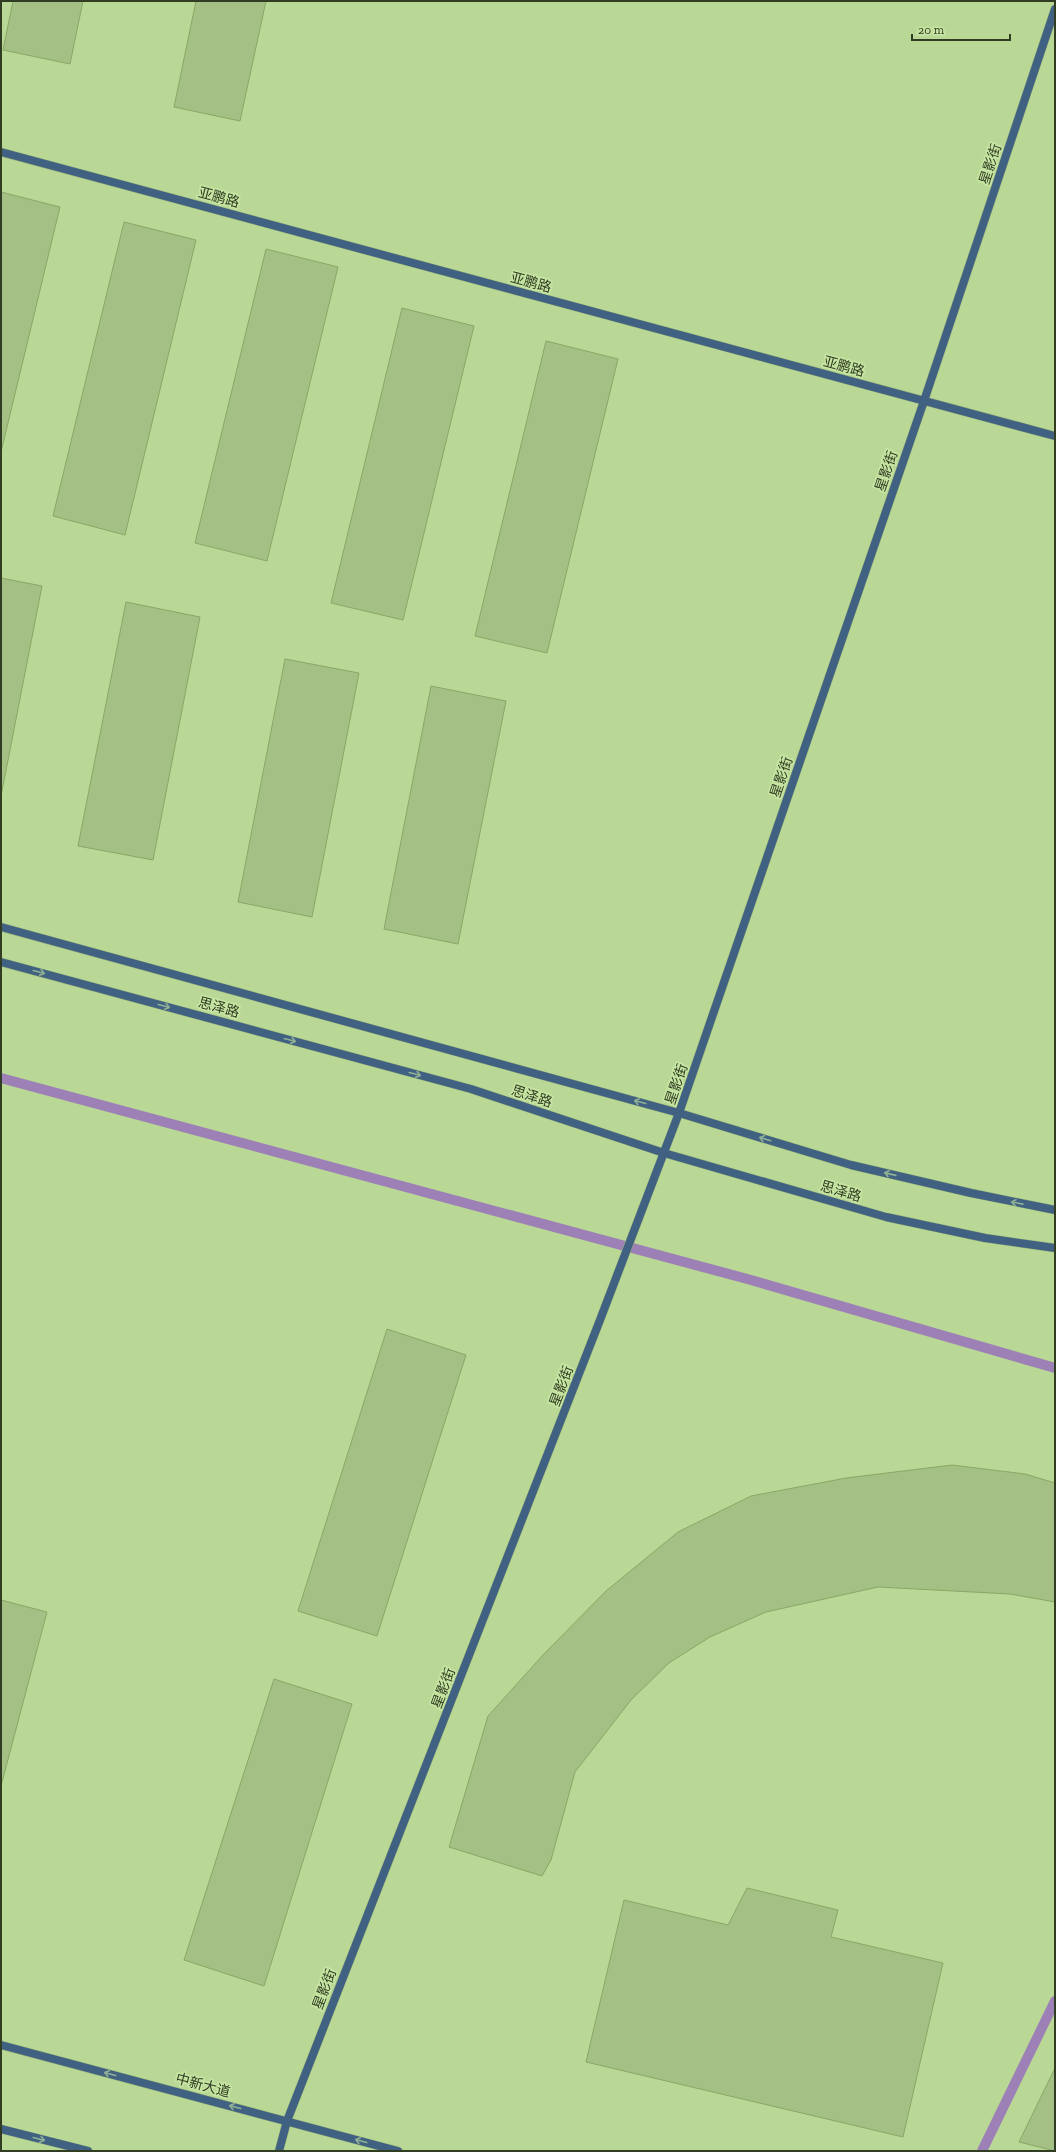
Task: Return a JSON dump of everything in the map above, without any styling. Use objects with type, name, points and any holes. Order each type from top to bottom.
[{"type":"street","name":"星影街","points":[[279,2151],[287,2121],[644,1208],[679,1113],[924,402],[1055,10]]},
{"type":"street","name":"亚鹏路","points":[[1,152],[924,402],[1055,436]]},
{"type":"street","name":"思泽路","points":[[1,926],[679,1113],[851,1165],[971,1194],[1055,1210]]},
{"type":"street","name":"思泽路","points":[[1,962],[471,1089],[664,1153],[886,1217],[985,1238],[1055,1248]]},
{"type":"street","name":"中新大道","points":[[1,2045],[398,2151]]},
{"type":"street","points":[[1,2129],[88,2151]]},
{"type":"building","points":[[13,1],[83,1],[70,64],[3,50]]},
{"type":"building","points":[[196,1],[266,1],[240,121],[174,107]]},
{"type":"building","points":[[1,192],[60,207],[1,452]]},
{"type":"building","points":[[124,222],[196,240],[125,535],[53,516]]},
{"type":"building","points":[[266,249],[338,267],[267,561],[195,543]]},
{"type":"building","points":[[402,308],[474,326],[403,620],[331,603]]},
{"type":"building","points":[[546,341],[618,359],[547,653],[475,636]]},
{"type":"building","points":[[1,578],[42,586],[1,796]]},
{"type":"building","points":[[126,602],[200,617],[153,860],[78,846]]},
{"type":"building","points":[[285,659],[359,673],[312,917],[238,902]]},
{"type":"building","points":[[431,686],[506,701],[458,944],[384,929]]},
{"type":"building","points":[[387,1329],[466,1355],[377,1636],[298,1611]]},
{"type":"building","points":[[952,1465],[1025,1474],[1055,1483],[1055,1602],[1010,1594],[878,1587],[766,1612],[710,1637],[669,1663],[631,1700],[575,1772],[551,1860],[542,1876],[449,1847],[488,1716],[543,1655],[606,1591],[678,1532],[751,1496],[846,1478]]},
{"type":"building","points":[[1,1600],[47,1612],[1,1786]]},
{"type":"building","points":[[274,1679],[352,1704],[264,1986],[184,1960]]},
{"type":"building","points":[[747,1888],[838,1910],[831,1937],[943,1963],[903,2137],[586,2062],[624,1900],[728,1925]]},
{"type":"building","points":[[1055,2068],[1055,2151],[1019,2142]]},
{"type":"waterway","points":[[1,1078],[751,1280],[1055,1368]]},
{"type":"waterway","points":[[982,2151],[1055,2001]]}]
